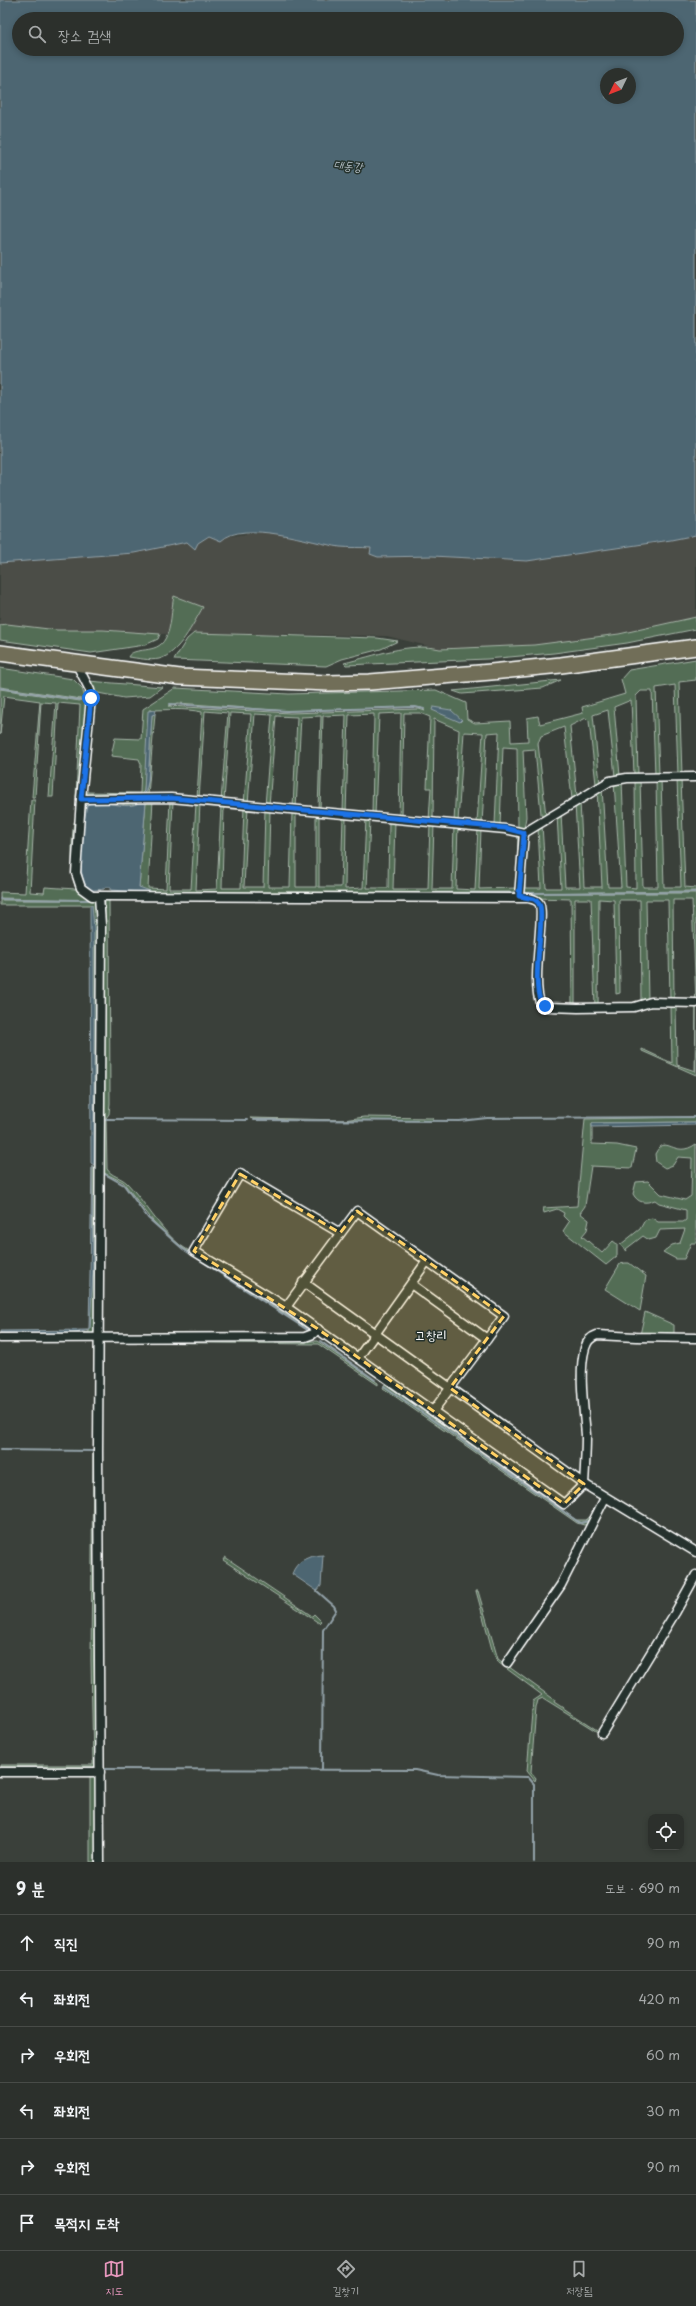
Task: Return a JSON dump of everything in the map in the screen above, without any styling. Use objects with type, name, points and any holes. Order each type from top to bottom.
[{"type":"highway","points":[[0,653],[77,665],[236,680],[370,682],[561,665],[696,647]]},
{"type":"street","points":[[77,665],[90,690],[91,698],[81,799],[76,873],[81,888],[92,896],[519,896],[534,899],[541,908],[537,964],[538,995],[539,1001],[545,1006],[578,1008],[634,1007],[651,1002],[696,1003]]},
{"type":"street","points":[[81,799],[171,798],[505,828],[524,833],[610,781],[627,778],[696,777]]},
{"type":"street","points":[[519,896],[524,833]]},
{"type":"street","points":[[99,896],[101,1004],[98,1660],[100,1862]]},
{"type":"street","points":[[340,1233],[240,1174],[194,1251],[286,1307],[564,1504],[584,1484],[586,1436],[582,1399],[584,1356],[585,1348],[591,1337],[604,1335],[696,1338]]},
{"type":"street","points":[[286,1307],[357,1211],[504,1316],[434,1411]]},
{"type":"street","points":[[358,1358],[427,1261]]},
{"type":"street","points":[[303,1282],[584,1484],[696,1552]]},
{"type":"street","points":[[411,1284],[487,1338]]},
{"type":"street","points":[[0,1338],[305,1337],[313,1334],[318,1329]]},
{"type":"street","points":[[507,1663],[561,1584],[605,1498]]},
{"type":"street","points":[[602,1733],[676,1613],[696,1575]]},
{"type":"street","points":[[0,1772],[100,1772]]},
{"type":"highlighted area","points":[[240,1174],[340,1233],[357,1211],[504,1316],[450,1388],[584,1484],[564,1504],[318,1329],[194,1251]]},
{"type":"shaded area","points":[[253,533],[277,533],[341,547],[371,548],[393,557],[432,556],[527,561],[696,535],[696,617],[619,634],[534,645],[440,649],[387,636],[194,633],[160,634],[103,630],[57,630],[0,625],[0,563],[134,553],[187,542],[198,543],[210,536],[218,538]]},
{"type":"green space","points":[[174,596],[203,607],[185,638],[173,651],[159,659],[148,660],[128,657],[135,652],[157,647],[165,639],[169,629]]},
{"type":"green space","points":[[696,617],[696,629],[627,643],[554,653],[487,659],[346,665],[344,663],[392,651],[416,647],[440,649],[534,645],[619,634]]},
{"type":"green space","points":[[7,624],[57,630],[103,630],[160,634],[158,639],[145,645],[91,653],[0,640],[0,625]]},
{"type":"green space","points":[[194,633],[377,638],[398,641],[381,649],[342,659],[326,666],[174,660],[187,639]]},
{"type":"green space","points":[[696,659],[696,680],[679,682],[682,775],[678,775],[675,685],[656,688],[659,775],[655,775],[652,691],[641,691],[636,696],[638,775],[634,775],[631,700],[614,707],[620,776],[615,776],[608,710],[593,715],[600,783],[596,784],[589,721],[586,718],[570,726],[577,796],[572,799],[564,727],[541,736],[538,743],[546,816],[543,818],[541,814],[535,749],[523,750],[526,817],[524,829],[518,829],[517,748],[503,747],[500,826],[495,825],[499,732],[487,733],[482,824],[477,823],[483,733],[464,732],[458,822],[454,822],[459,730],[434,719],[433,820],[429,820],[431,788],[427,788],[430,717],[420,713],[404,713],[402,817],[399,817],[401,713],[379,714],[375,815],[372,815],[374,714],[349,715],[346,813],[343,812],[346,715],[323,716],[320,810],[318,810],[321,716],[301,717],[296,808],[293,808],[297,717],[276,716],[269,806],[265,806],[272,715],[255,714],[248,804],[244,804],[251,714],[230,713],[224,801],[221,801],[228,713],[205,711],[199,799],[197,799],[202,712],[189,710],[150,710],[144,791],[141,795],[85,796],[84,792],[140,793],[141,764],[139,759],[111,756],[115,738],[141,739],[143,709],[175,688],[289,694],[436,690],[466,703],[467,719],[475,723],[510,721],[511,742],[528,741],[527,718],[538,716],[540,724],[583,713],[582,707],[625,694],[621,679],[629,670]],"holes":[[[178,703],[287,711],[415,707],[422,708],[425,711],[419,709],[290,713],[168,706]]]},
{"type":"green space","points":[[0,668],[73,679],[82,688],[87,705],[76,797],[80,705],[58,703],[53,797],[49,797],[56,703],[41,702],[35,797],[32,797],[40,701],[4,696],[0,735],[0,689],[80,701],[81,699],[0,687]]},
{"type":"green space","points":[[561,680],[543,688],[462,694],[453,691]]},
{"type":"green space","points":[[88,681],[162,687],[150,696],[124,698],[98,693],[92,690]]},
{"type":"green space","points":[[155,714],[148,795],[145,795],[148,782],[152,715]]},
{"type":"green space","points":[[635,779],[640,779],[643,887],[658,887],[656,779],[661,779],[664,887],[681,887],[677,779],[681,779],[685,887],[696,888],[696,891],[524,893],[696,893],[696,1002],[692,900],[673,900],[674,1001],[670,1001],[668,900],[646,900],[648,1001],[641,1003],[640,900],[619,900],[620,993],[616,994],[614,900],[599,899],[598,1007],[595,1007],[591,899],[575,899],[575,1006],[572,1006],[571,899],[535,898],[522,895],[525,857],[525,888],[541,888],[538,827],[542,825],[546,888],[561,888],[557,815],[561,813],[565,887],[580,887],[575,804],[580,801],[584,887],[602,887],[597,789],[602,787],[608,887],[621,887],[614,782],[622,780],[626,887],[636,888]]},
{"type":"green space","points":[[31,800],[35,800],[30,892],[44,893],[45,887],[76,889],[73,874],[72,839],[73,828],[77,815],[75,878],[94,898],[97,909],[96,1167],[94,1165],[92,905],[0,905],[0,900],[92,900],[0,898],[0,892],[25,893]]},
{"type":"green space","points":[[93,800],[153,800],[148,888],[166,889],[170,800],[173,801],[169,889],[191,889],[196,803],[200,803],[196,890],[217,889],[221,806],[224,806],[222,888],[241,888],[244,807],[248,807],[244,887],[263,887],[265,809],[270,810],[268,887],[290,887],[292,812],[296,812],[296,887],[316,887],[316,814],[319,814],[319,887],[341,887],[343,816],[346,816],[345,889],[363,888],[366,818],[370,819],[367,888],[388,888],[389,821],[395,821],[393,889],[428,889],[430,824],[434,824],[432,889],[452,889],[454,826],[458,826],[456,889],[475,890],[478,828],[481,828],[479,889],[517,888],[515,892],[148,892],[139,887],[146,802],[131,805],[97,802],[87,805],[81,848],[83,881],[87,887],[85,891],[81,884],[79,874],[79,837],[83,804]]},
{"type":"green space","points":[[518,833],[519,884],[517,888]]},
{"type":"green space","points":[[109,898],[110,1103],[109,1114],[106,1118],[107,1169],[127,1183],[165,1231],[180,1245],[307,1328],[227,1278],[177,1244],[153,1221],[123,1182],[104,1173],[105,899]]},
{"type":"green space","points":[[671,1005],[676,1006],[677,1065],[695,1071],[696,1006],[696,1075],[642,1051],[642,1049],[672,1063]]},
{"type":"green space","points":[[364,1117],[433,1118],[433,1121],[253,1119],[250,1118],[344,1120]]},
{"type":"green space","points":[[696,1117],[696,1122],[592,1123],[592,1144],[617,1145],[636,1149],[632,1168],[591,1166],[585,1206],[580,1213],[589,1220],[587,1230],[582,1236],[602,1253],[613,1241],[617,1244],[617,1256],[606,1265],[563,1231],[569,1222],[563,1216],[564,1213],[557,1209],[544,1213],[543,1208],[577,1206],[585,1119]]},
{"type":"green space","points":[[696,1144],[696,1243],[691,1243],[684,1259],[676,1259],[663,1252],[672,1245],[680,1243],[685,1229],[660,1230],[656,1238],[649,1240],[643,1236],[626,1249],[627,1251],[620,1245],[640,1229],[645,1220],[652,1218],[658,1222],[683,1222],[686,1220],[686,1210],[659,1203],[655,1200],[642,1202],[633,1194],[636,1182],[648,1181],[661,1194],[685,1200],[691,1196],[692,1158],[678,1157],[673,1165],[665,1168],[656,1162],[655,1154],[663,1145],[682,1149]]},
{"type":"green space","points":[[93,1166],[96,1168],[94,1331],[92,1335],[0,1336],[0,1333],[70,1334],[89,1332],[93,1272]]},
{"type":"green space","points":[[629,1263],[646,1276],[640,1311],[605,1289],[620,1264]]},
{"type":"green space","points":[[645,1312],[674,1325],[674,1335],[640,1335]]},
{"type":"green space","points":[[317,1341],[378,1383],[378,1385],[318,1344],[107,1342]]},
{"type":"green space","points":[[385,1384],[576,1520],[586,1520],[597,1511],[591,1524],[584,1525],[577,1523],[383,1388]]},
{"type":"green space","points":[[93,1453],[95,1453],[94,1660],[97,1767],[0,1767],[0,1765],[93,1765],[91,1660]]},
{"type":"green space","points":[[225,1557],[312,1616],[314,1614],[321,1621],[319,1623],[223,1560]]},
{"type":"green space","points":[[476,1591],[478,1591],[498,1659],[555,1700],[554,1702],[600,1732],[599,1733],[543,1698],[538,1700],[536,1708],[531,1772],[536,1778],[535,1781],[527,1771],[533,1701],[542,1695],[499,1663],[493,1653]]},
{"type":"green space","points":[[96,1775],[97,1862],[90,1862],[90,1776]]},
{"type":"water","name":"대동강","points":[[0,0],[696,0],[696,535],[527,561],[432,556],[378,557],[370,554],[371,548],[340,547],[279,534],[261,532],[245,532],[231,535],[221,541],[209,536],[198,543],[195,549],[187,542],[134,553],[0,563]]},
{"type":"water","points":[[433,707],[451,710],[462,720],[460,722],[432,710]]},
{"type":"water","points":[[156,710],[155,714],[152,715],[148,782],[145,795],[141,795],[144,791],[148,711]]},
{"type":"water","points":[[140,802],[146,802],[139,887],[156,893],[111,890],[111,887],[85,891],[87,887],[83,881],[81,848],[87,805],[99,803],[128,806],[135,805]]},
{"type":"water","points":[[90,905],[92,905],[94,928],[94,1165],[91,1163]]},
{"type":"water","points":[[696,1122],[696,1125],[592,1127],[592,1123]]},
{"type":"water","points":[[92,1165],[93,1272],[90,1330],[70,1334],[0,1333],[0,1331],[89,1330]]},
{"type":"water","points":[[323,1555],[321,1586],[317,1591],[292,1574],[300,1562],[313,1556]]},
{"type":"waterway","points":[[0,688],[80,700]]},
{"type":"waterway","points":[[170,704],[287,711],[415,707],[424,709]]},
{"type":"waterway","points":[[524,893],[696,892]]},
{"type":"waterway","points":[[283,893],[516,893]]},
{"type":"waterway","points":[[0,899],[92,900]]},
{"type":"waterway","points":[[104,900],[104,915]]},
{"type":"waterway","points":[[253,1120],[460,1121],[487,1118],[696,1117]]},
{"type":"waterway","points":[[106,1119],[247,1120]]},
{"type":"waterway","points":[[103,1173],[124,1185],[148,1218],[183,1249],[309,1331]]},
{"type":"waterway","points":[[320,1341],[375,1380]]},
{"type":"waterway","points":[[384,1386],[481,1454]]},
{"type":"waterway","points":[[0,1450],[94,1451]]},
{"type":"waterway","points":[[483,1455],[577,1521],[581,1523],[588,1521]]},
{"type":"waterway","points":[[649,1519],[696,1547]]},
{"type":"waterway","points":[[317,1591],[334,1606],[336,1610],[323,1630],[322,1769]]},
{"type":"waterway","points":[[104,1769],[415,1770],[438,1775],[528,1777],[534,1784],[534,1862]]},
{"type":"district","name":"고창리","points":[[431,1335]]},
{"type":"route","points":[[91,698],[81,799],[171,798],[505,828],[524,833],[519,896],[534,899],[540,904],[541,908],[537,964],[538,995],[539,1001],[545,1006]]}]
